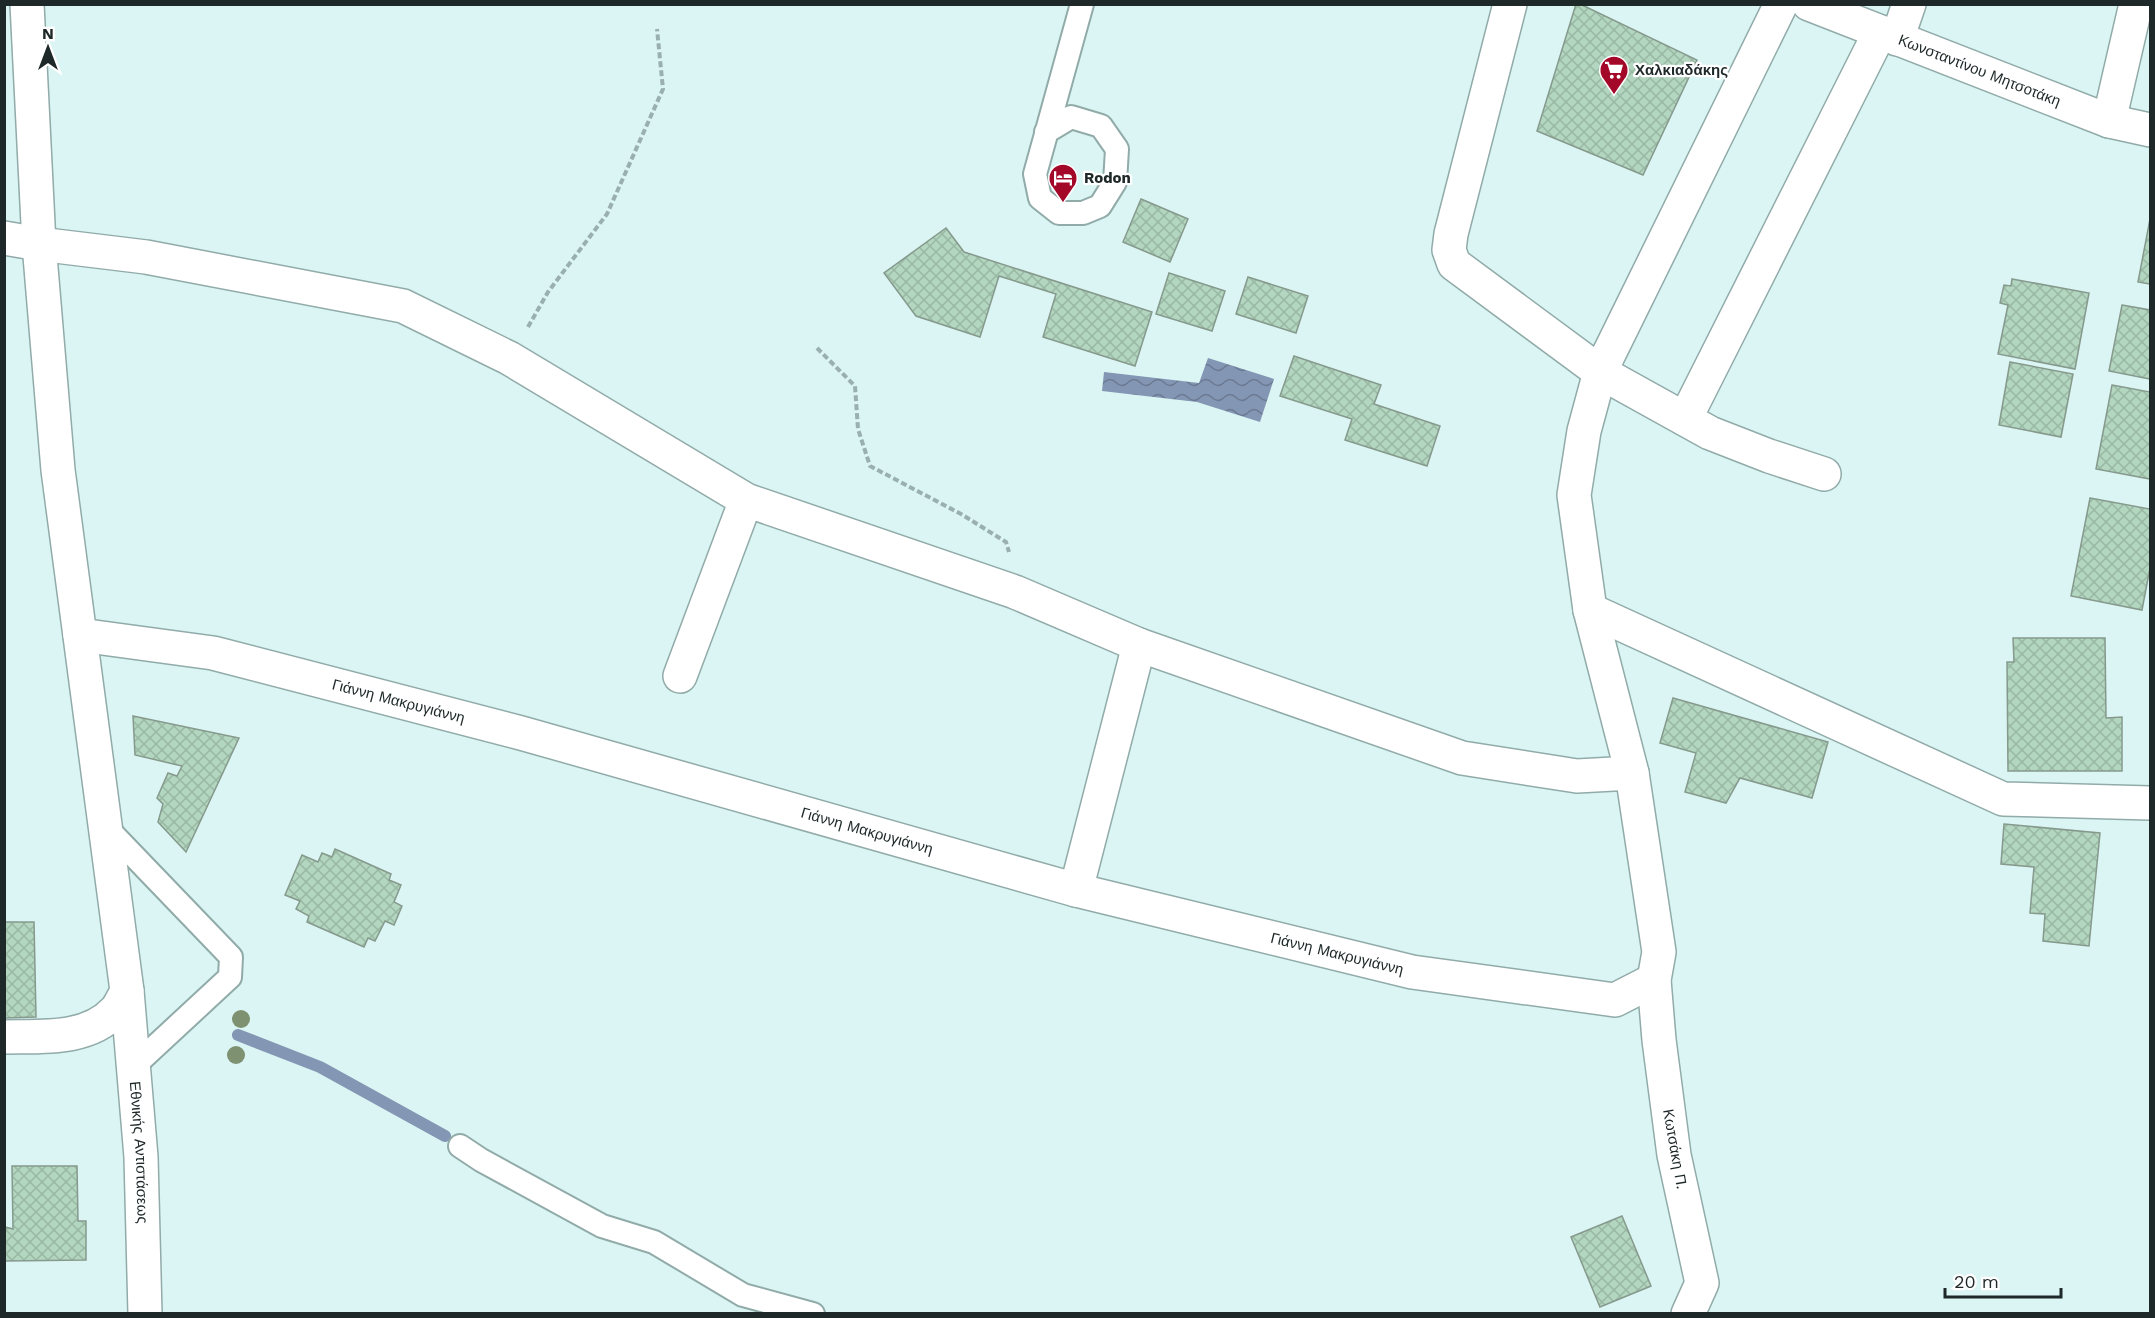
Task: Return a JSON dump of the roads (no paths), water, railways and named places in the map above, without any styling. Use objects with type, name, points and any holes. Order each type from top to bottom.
[{"type":"street","name":"Εθνικής Αντιστάσεως","points":[[27,4],[39,244],[58,470],[127,991],[141,1158],[145,1314]]},
{"type":"street","points":[[1510,4],[1455,217],[1449,250],[1454,264],[1600,372],[1685,419],[1730,440],[1824,474]]},
{"type":"street","name":"Κωτσάκη Π.","points":[[1688,1314],[1702,1283],[1674,1155],[1659,1041],[1654,980],[1659,952],[1632,773],[1590,610],[1574,495],[1584,431],[1600,372],[1781,4]]},
{"type":"street","name":"Κωνσταντίνου Μητσοτάκη","points":[[1809,4],[2109,121],[2151,130]]},
{"type":"street","points":[[1685,419],[1888,35],[1909,4]]},
{"type":"street","points":[[2109,121],[2136,4]]},
{"type":"street","points":[[4,238],[146,257],[403,306],[509,358],[746,500],[1015,592],[1139,645],[1462,758],[1577,776],[1632,773]]},
{"type":"street","points":[[680,676],[746,500]]},
{"type":"street","points":[[1590,610],[2003,799],[2151,803]]},
{"type":"street","name":"Γιάννη Μακρυγιάννη","points":[[80,634],[213,653],[522,733],[1076,890],[1412,972],[1615,1000],[1654,980]]},
{"type":"street","points":[[1076,890],[1139,645]]},
{"type":"street","points":[[4,1037],[58,1036],[92,1028],[115,1011],[127,991]]},
{"type":"lane","points":[[1046,132],[1071,117],[1101,126],[1117,149],[1115,182],[1100,206],[1083,213],[1059,213],[1040,198],[1035,174],[1046,132],[1082,4]]},
{"type":"lane","points":[[106,827],[231,957],[230,976],[133,1067]]},
{"type":"lane","points":[[460,1146],[481,1160],[602,1226],[654,1242],[743,1295],[813,1314]]},
{"type":"water","points":[[1208,358],[1274,379],[1260,422],[1197,402],[1102,391],[1104,372],[1199,383]]},
{"type":"waterway","points":[[238,1035],[320,1067],[445,1136]]},
{"type":"place","name":"Χαλκιαδάκης","points":[[1614,96]]},
{"type":"place","name":"Rodon","points":[[1063,204]]}]
